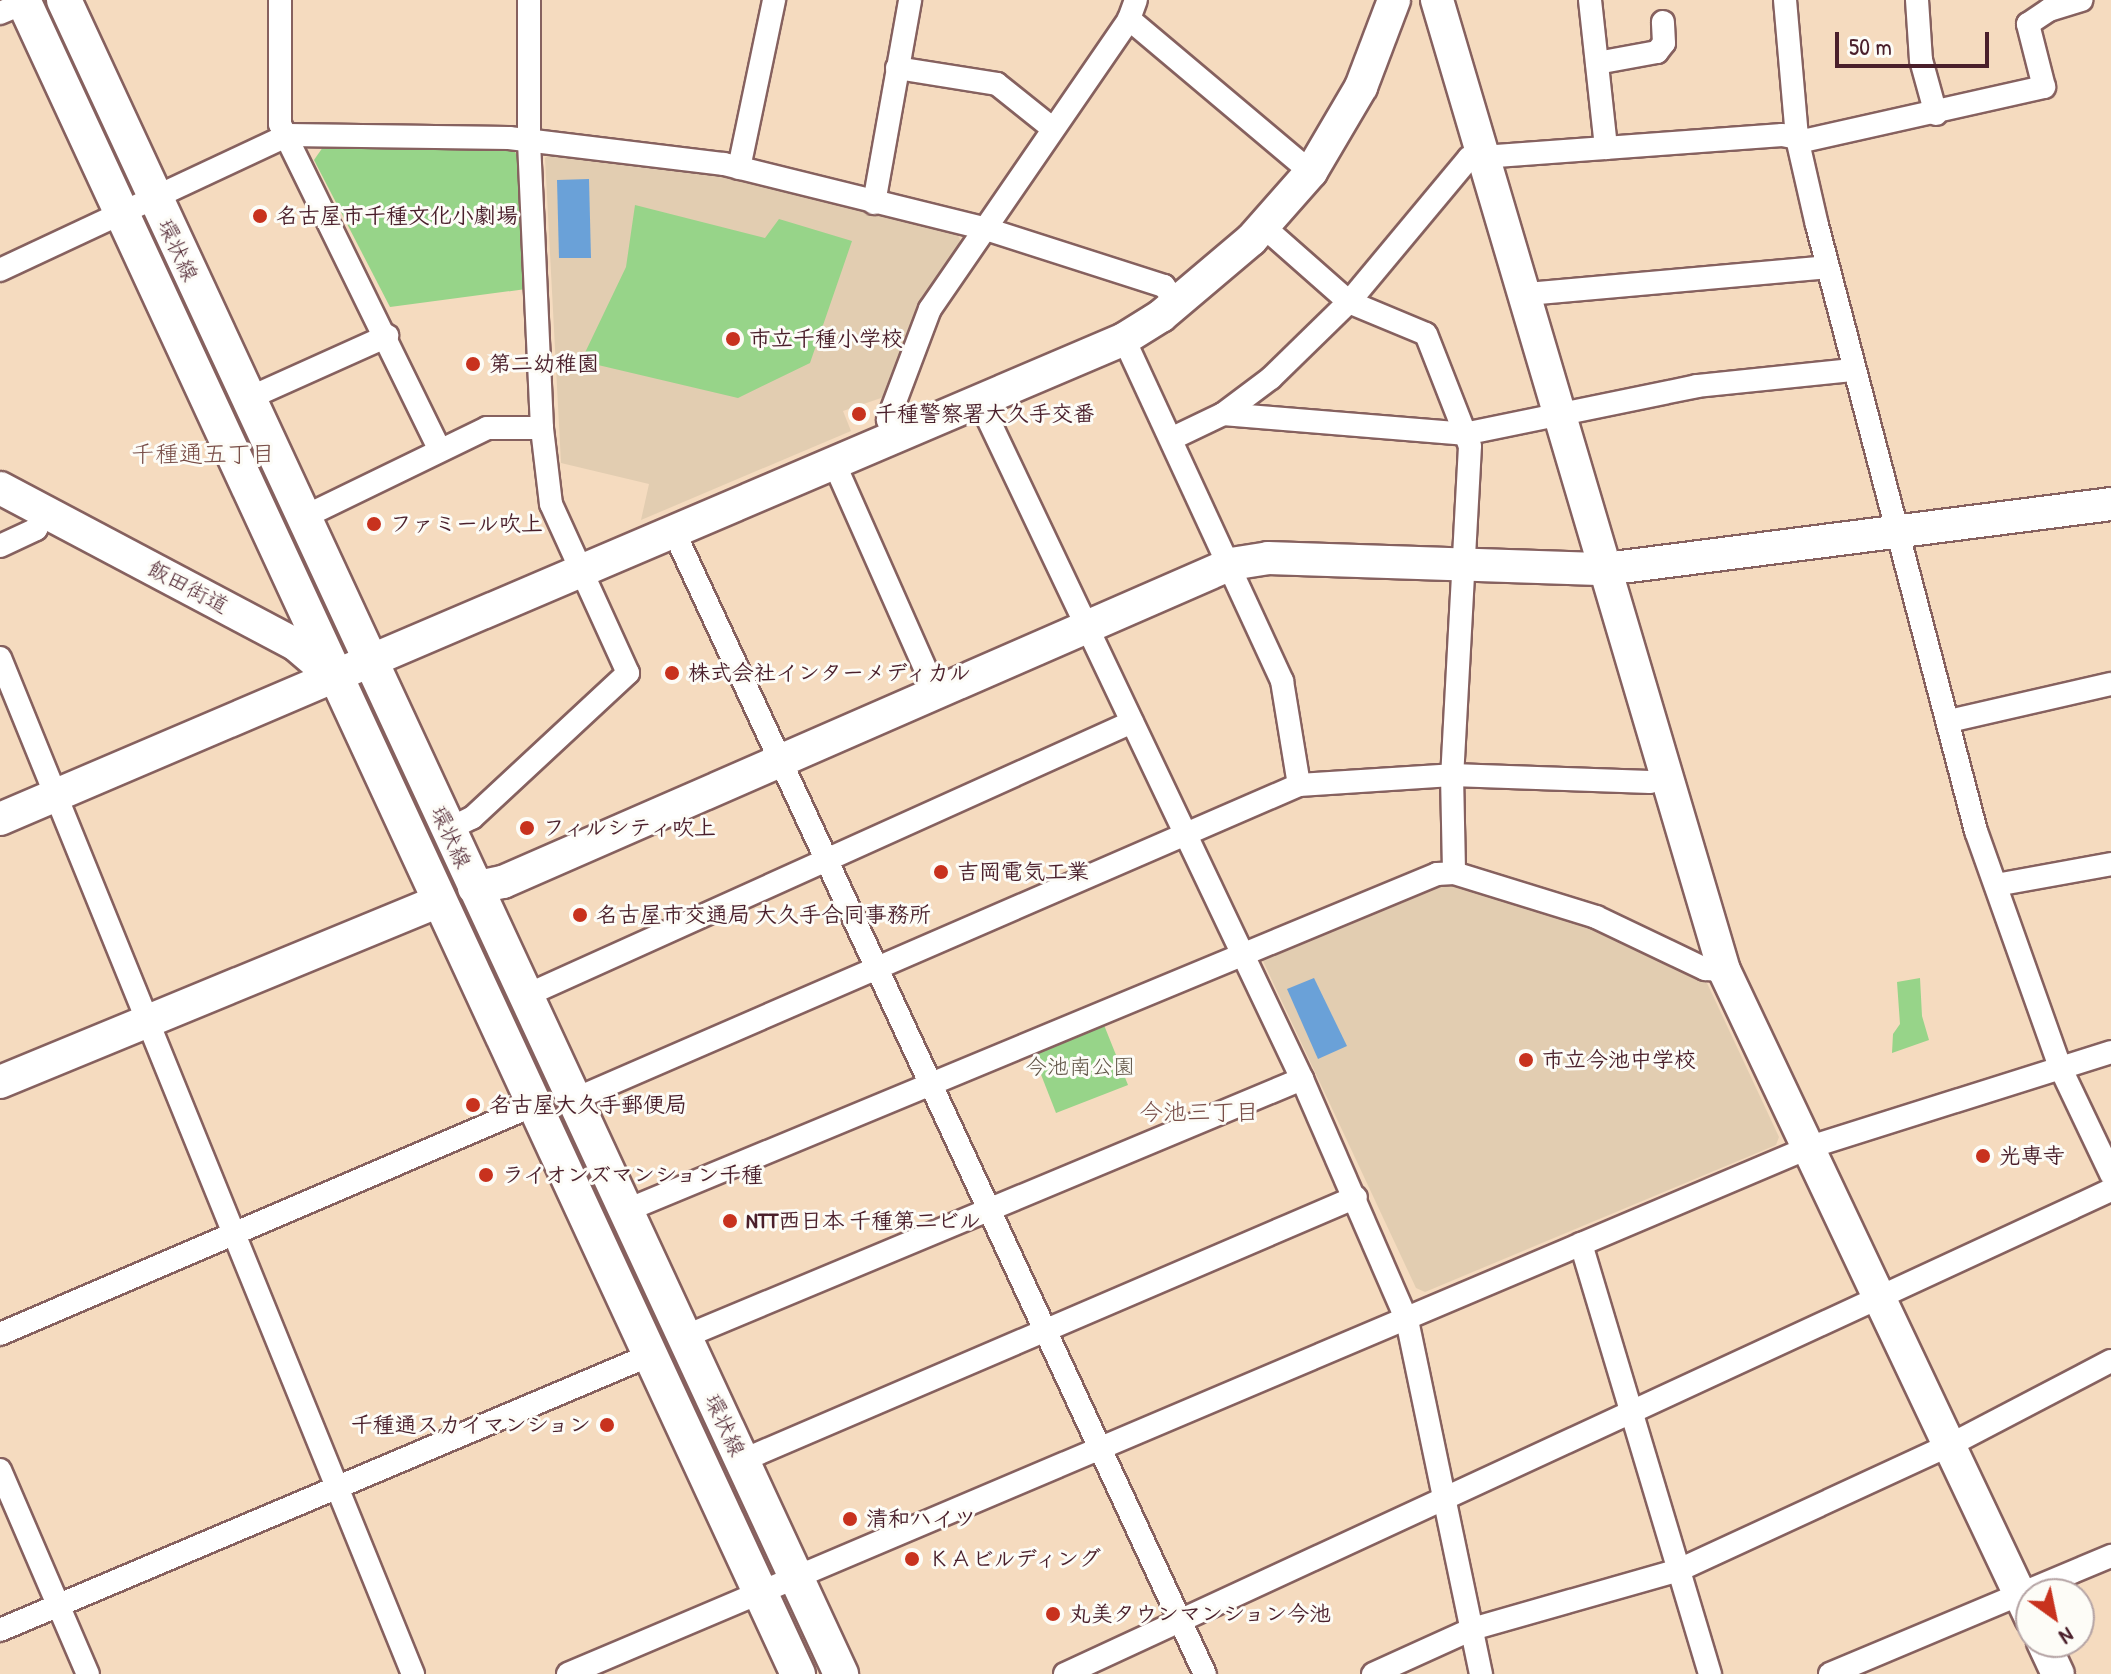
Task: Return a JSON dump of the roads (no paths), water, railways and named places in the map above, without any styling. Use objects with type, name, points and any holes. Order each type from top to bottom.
[{"type":"main road","name":"環状線","points":[[64,0],[841,1674]]},
{"type":"main road","name":"環状線","points":[[16,6],[119,216],[798,1674]]},
{"type":"street","points":[[280,0],[280,124],[387,336],[439,448]]},
{"type":"street","points":[[447,830],[472,818],[628,673],[551,504],[542,428],[529,142],[529,0]]},
{"type":"street","points":[[739,168],[774,0]]},
{"type":"street","points":[[874,203],[910,0]]},
{"type":"street","points":[[0,819],[336,679],[1124,339],[1177,303],[1264,227],[1311,172],[1361,87],[1394,0]]},
{"type":"street","points":[[1437,0],[1527,294],[1724,970],[1881,1294],[2015,1583]]},
{"type":"street","points":[[1590,0],[1606,148]]},
{"type":"street","points":[[1785,0],[1797,138],[1853,370],[1976,831],[2060,1067],[2111,1174]]},
{"type":"street","points":[[1917,0],[1921,60],[1936,114]]},
{"type":"street","points":[[1173,438],[1223,414],[1271,378],[1349,302],[1469,158],[1484,154],[1797,138],[1807,140],[1936,114],[2044,87],[2028,24],[2049,10],[2082,0]]},
{"type":"street","points":[[896,439],[888,420],[930,309],[1132,10],[1311,172]]},
{"type":"street","points":[[1597,63],[1657,52],[1664,43],[1663,22]]},
{"type":"street","points":[[897,68],[997,84],[1052,128]]},
{"type":"street","points":[[0,270],[288,135],[529,142],[739,168],[983,228],[1164,286],[1177,303]]},
{"type":"street","points":[[1264,227],[1349,302],[1426,334],[1470,446],[1452,775],[1454,873]]},
{"type":"street","points":[[1527,294],[1827,267]]},
{"type":"street","points":[[247,399],[387,336]]},
{"type":"street","points":[[1124,339],[1173,438],[1282,681],[1299,785]]},
{"type":"street","points":[[1223,414],[1464,434],[1697,386],[1853,370]]},
{"type":"street","points":[[980,402],[1239,954],[1302,1079],[1407,1320],[1481,1674]]},
{"type":"street","points":[[302,518],[439,448],[487,428],[542,428]]},
{"type":"street","points":[[835,465],[935,691]]},
{"type":"street","name":"飯田街道","points":[[0,488],[295,644],[336,679]]},
{"type":"street","points":[[474,888],[503,882],[1231,564],[1268,558],[1606,569],[1896,535],[2111,504]]},
{"type":"street","points":[[0,546],[36,529],[45,511]]},
{"type":"street","points":[[675,534],[1044,1329],[1103,1447],[1205,1674]]},
{"type":"street","points":[[1,663],[413,1674]]},
{"type":"street","points":[[1949,721],[2111,684]]},
{"type":"street","points":[[525,996],[1132,722]]},
{"type":"street","points":[[573,1100],[1299,785],[1452,775],[1650,782],[1668,777]]},
{"type":"street","points":[[1996,885],[2111,864]]},
{"type":"street","points":[[625,1211],[1437,874],[1454,873],[1596,917],[1705,969],[1724,970]]},
{"type":"street","points":[[0,1082],[439,901]]},
{"type":"street","points":[[568,1674],[1810,1147],[2111,1052]]},
{"type":"street","points":[[684,1337],[1302,1079]]},
{"type":"street","points":[[0,1334],[234,1237],[534,1105]]},
{"type":"street","points":[[1065,1674],[1447,1501],[1881,1294],[2111,1190]]},
{"type":"street","points":[[741,1461],[1356,1197]]},
{"type":"street","points":[[1581,1244],[1710,1674]]},
{"type":"street","points":[[0,1630],[650,1355]]},
{"type":"street","points":[[1373,1674],[1472,1629],[1679,1570],[1952,1444],[2111,1361]]},
{"type":"street","points":[[0,1470],[88,1674]]},
{"type":"street","points":[[2072,1578],[2111,1556]]},
{"type":"street","points":[[1830,1674],[2015,1609]]},
{"type":"water","points":[[589,179],[591,258],[559,258],[557,180]]},
{"type":"water","points":[[1314,978],[1347,1046],[1318,1059],[1287,989]]},
{"type":"place","name":"名古屋市千種文化小劇場","points":[[260,216]]},
{"type":"place","name":"市立千種小学校","points":[[733,339]]},
{"type":"place","name":"第二幼稚園","points":[[473,364]]},
{"type":"place","name":"千種警察署大久手交番","points":[[859,414]]},
{"type":"place","name":"ファミール吹上","points":[[374,524]]},
{"type":"place","name":"株式会社インターメディカル","points":[[672,673]]},
{"type":"place","name":"フィルシティ吹上","points":[[527,828]]},
{"type":"place","name":"吉岡電気工業","points":[[941,872]]},
{"type":"place","name":"名古屋市交通局 大久手合同事務所","points":[[580,915]]},
{"type":"place","name":"市立今池中学校","points":[[1526,1060]]},
{"type":"place","name":"名古屋大久手郵便局","points":[[473,1105]]},
{"type":"place","name":"光専寺","points":[[1983,1156]]},
{"type":"place","name":"ライオンズマンション千種","points":[[486,1175]]},
{"type":"place","name":"NTT西日本 千種第二ビル","points":[[730,1221]]},
{"type":"place","name":"千種通スカイマンション","points":[[607,1425]]},
{"type":"place","name":"清和ハイツ","points":[[850,1519]]},
{"type":"place","name":"ＫＡビルディング","points":[[912,1559]]},
{"type":"place","name":"丸美タウンマンション今池","points":[[1053,1614]]},
{"type":"district","name":"千種通五丁目","points":[[203,454]]},
{"type":"district","name":"今池三丁目","points":[[1199,1112]]},
{"type":"park label","name":"今池南公園","points":[[1080,1067]]}]
